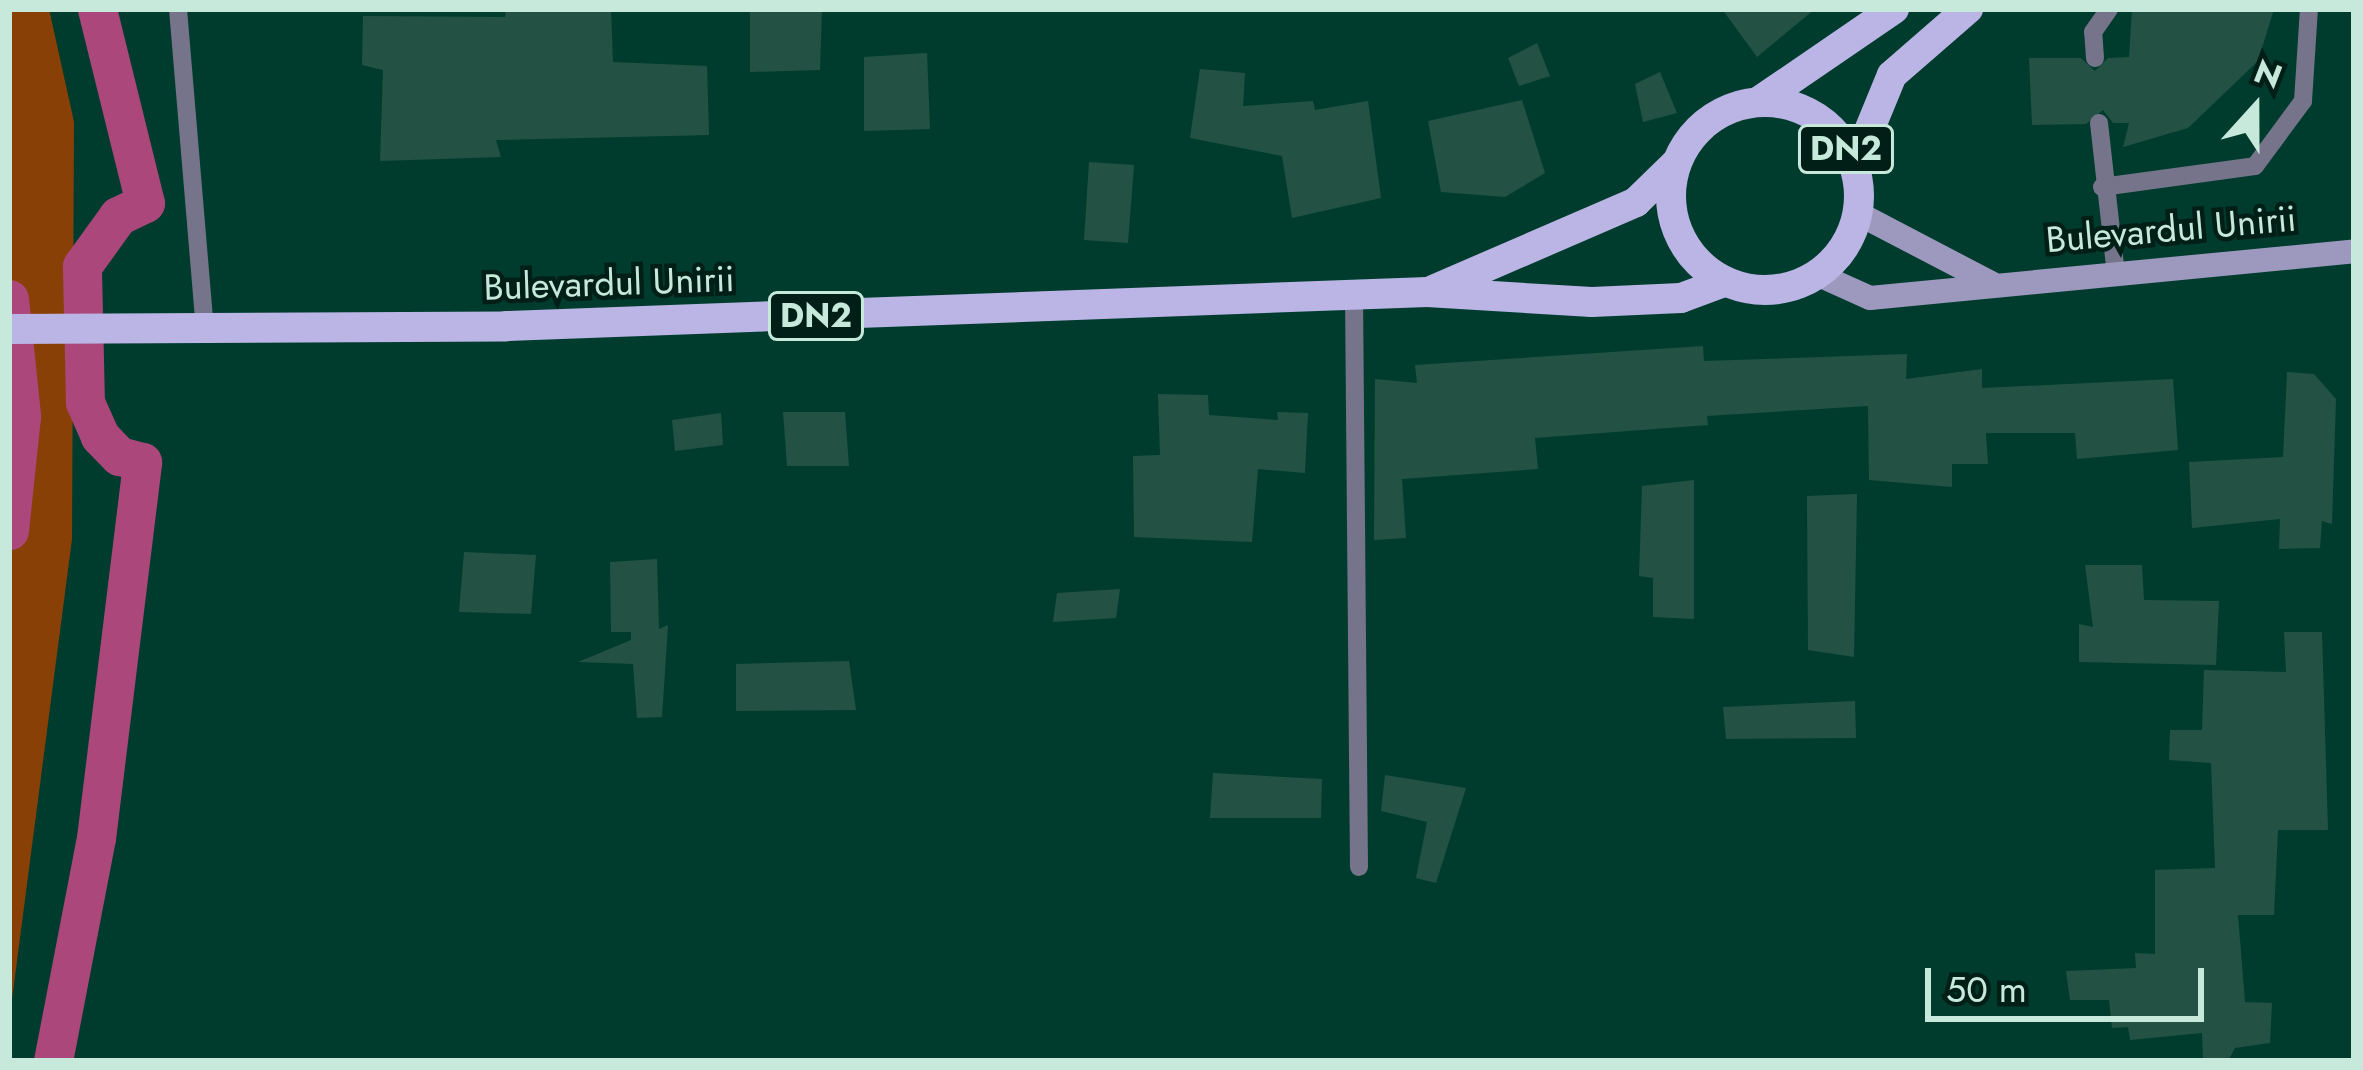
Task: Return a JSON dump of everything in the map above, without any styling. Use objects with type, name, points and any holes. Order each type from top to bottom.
[{"type":"main road","name":"DN2","points":[[1676,163],[1708,121],[1758,102],[1894,9]]},
{"type":"main road","name":"DN2","points":[[1724,282],[1773,290],[1819,274],[1844,248],[1859,214],[1855,165],[1892,75],[1968,9]]},
{"type":"main road","name":"DN2","points":[[1758,102],[1817,117],[1855,165]]},
{"type":"main road","name":"Bulevardul Unirii","points":[[1427,292],[1636,202],[1676,163]]},
{"type":"main road","points":[[1676,163],[1673,218],[1701,266],[1724,282]]},
{"type":"main road","points":[[1859,214],[1996,285]]},
{"type":"main road","name":"Bulevardul Unirii","points":[[1819,274],[1870,298],[2354,251]]},
{"type":"main road","name":"Bulevardul Unirii","points":[[9,329],[529,326],[1427,292],[1592,302],[1681,298],[1724,282]]},
{"type":"lane","points":[[178,9],[205,328]]},
{"type":"lane","points":[[2095,58],[2093,32],[2109,9]]},
{"type":"lane","points":[[2102,187],[2255,166],[2303,101],[2309,9]]},
{"type":"lane","points":[[2099,124],[2102,187],[2116,274]]},
{"type":"lane","points":[[1354,296],[1359,867]]},
{"type":"shaded area","points":[[9,9],[49,9],[74,122],[72,539],[9,1022]]},
{"type":"building","points":[[506,9],[611,9],[613,62],[707,66],[709,135],[496,140],[501,157],[380,161],[383,70],[362,65],[363,16],[505,17]]},
{"type":"building","points":[[750,9],[822,9],[820,70],[750,72]]},
{"type":"building","points":[[1722,9],[1815,9],[1757,57]]},
{"type":"building","points":[[2132,9],[2274,9],[2258,61],[2188,128],[2123,147],[2129,123],[2113,123],[2103,110],[2086,124],[2032,125],[2029,58],[2081,58],[2095,71],[2108,58],[2129,57]]},
{"type":"building","points":[[1537,43],[1550,76],[1519,86],[1508,58]]},
{"type":"building","points":[[927,53],[930,129],[864,131],[864,57]]},
{"type":"building","points":[[1200,69],[1245,73],[1243,106],[1313,101],[1315,110],[1368,101],[1381,198],[1292,218],[1282,156],[1190,138]]},
{"type":"building","points":[[1660,72],[1677,113],[1643,122],[1635,84]]},
{"type":"building","points":[[1522,100],[1545,173],[1505,197],[1441,192],[1428,121]]},
{"type":"building","points":[[1089,162],[1134,165],[1128,243],[1084,240]]},
{"type":"building","points":[[1703,346],[1704,361],[1907,354],[1906,379],[1982,369],[1982,388],[2173,379],[2178,450],[2077,459],[2075,433],[1986,433],[1988,464],[1952,464],[1952,487],[1869,480],[1868,406],[1707,416],[1708,425],[1535,438],[1538,469],[1402,479],[1406,538],[1374,540],[1375,379],[1417,383],[1415,365]]},
{"type":"building","points":[[2287,372],[2314,374],[2336,399],[2332,524],[2322,521],[2320,548],[2279,549],[2280,519],[2192,528],[2189,462],[2283,457]]},
{"type":"building","points":[[1158,394],[1208,395],[1209,415],[1278,420],[1277,412],[1308,413],[1305,473],[1258,469],[1252,542],[1134,537],[1133,456],[1160,455]]},
{"type":"building","points":[[783,412],[845,412],[849,466],[787,466]]},
{"type":"building","points":[[721,413],[723,445],[675,451],[672,420]]},
{"type":"building","points":[[1694,480],[1694,619],[1653,617],[1653,578],[1639,576],[1642,486]]},
{"type":"building","points":[[1857,494],[1854,657],[1808,650],[1807,496]]},
{"type":"building","points":[[464,552],[536,555],[531,614],[459,612]]},
{"type":"building","points":[[657,559],[659,629],[668,625],[662,717],[637,718],[633,664],[578,662],[631,640],[631,632],[611,632],[610,562]]},
{"type":"building","points":[[2085,565],[2142,565],[2144,600],[2219,601],[2216,665],[2079,662],[2079,624],[2093,627]]},
{"type":"building","points":[[1120,589],[1116,618],[1053,622],[1057,593]]},
{"type":"building","points":[[2284,632],[2322,632],[2328,830],[2278,830],[2274,915],[2238,915],[2245,1002],[2272,1003],[2270,1043],[2235,1048],[2228,1061],[2203,1059],[2202,1033],[2130,1040],[2128,1027],[2112,1028],[2109,1000],[2070,1000],[2066,971],[2136,968],[2135,953],[2155,954],[2155,870],[2215,868],[2211,763],[2169,760],[2170,730],[2202,730],[2204,670],[2286,672]]},
{"type":"building","points":[[849,661],[856,710],[736,711],[736,664]]},
{"type":"building","points":[[1855,701],[1856,738],[1726,739],[1723,707]]},
{"type":"building","points":[[1213,773],[1322,779],[1321,818],[1210,818]]},
{"type":"building","points":[[1385,775],[1466,788],[1436,883],[1416,878],[1427,822],[1381,811]]},
{"type":"waterway","points":[[53,1061],[96,838],[142,462],[119,456],[100,436],[85,403],[82,266],[118,216],[145,203],[97,9]]},
{"type":"waterway","points":[[9,299],[21,416],[9,530]]}]
